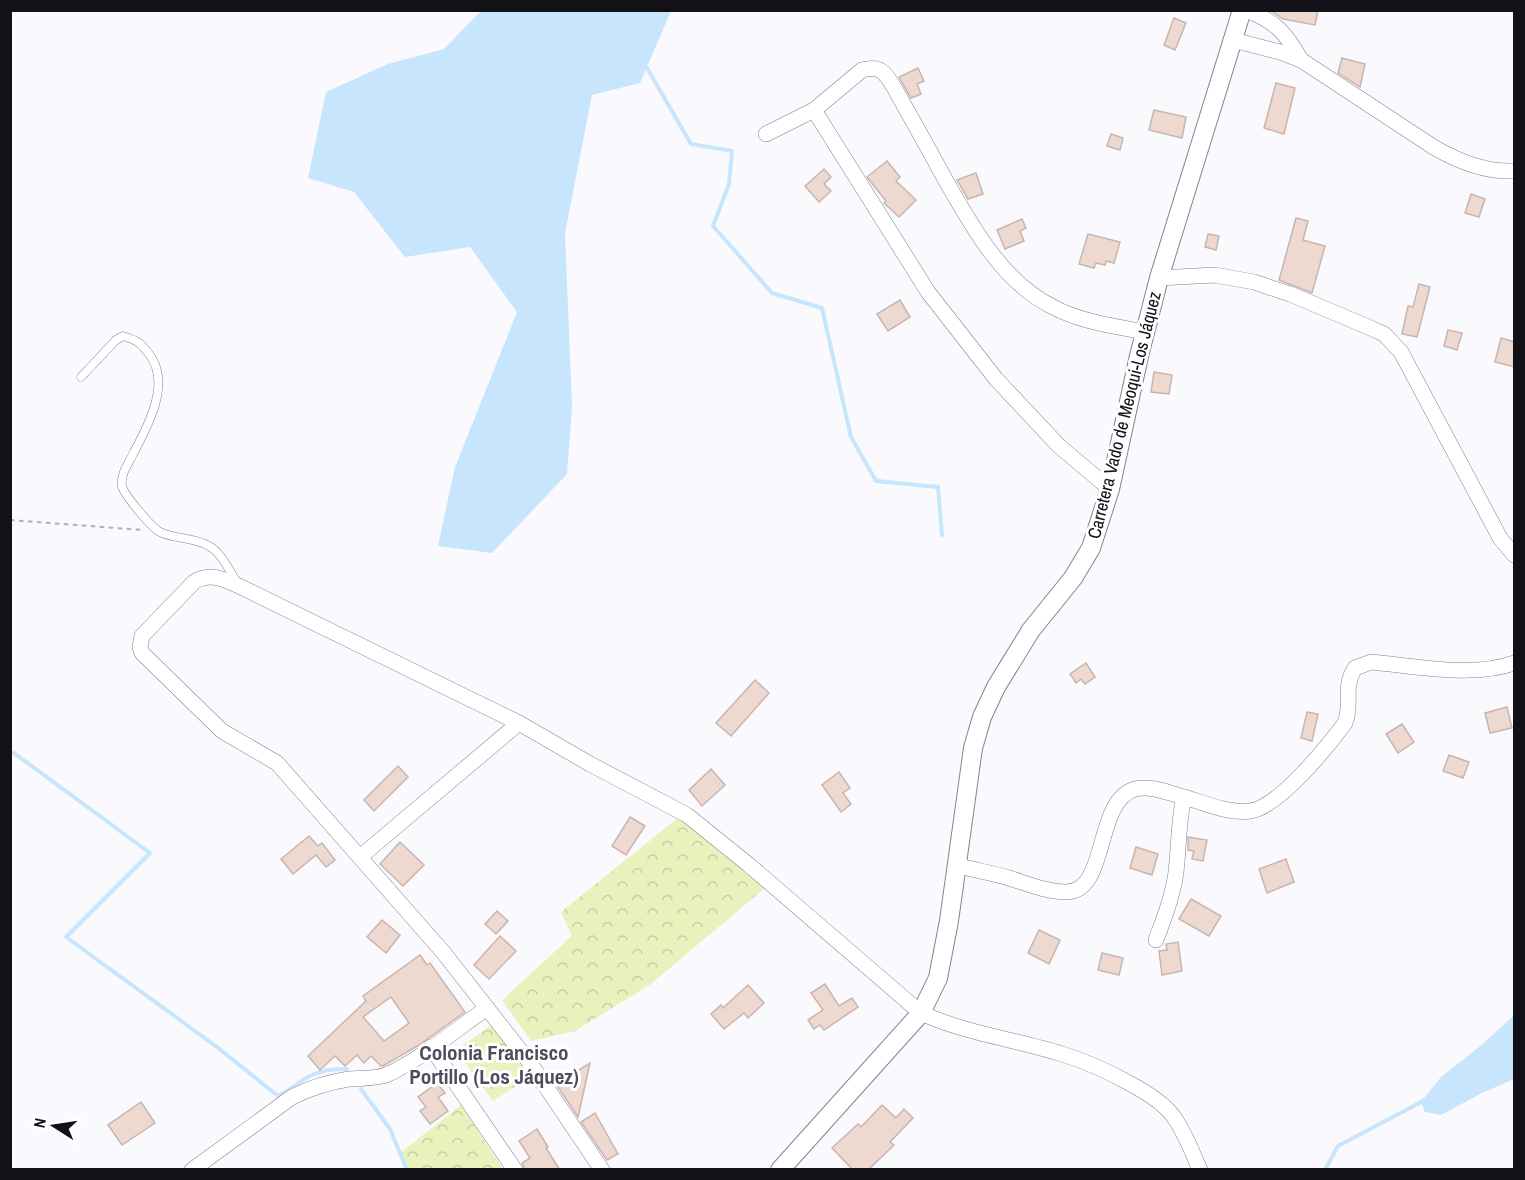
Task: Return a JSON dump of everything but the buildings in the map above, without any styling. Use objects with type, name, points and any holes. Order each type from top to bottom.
[{"type":"street","name":"Carretera Vado de Meoqui-Los Jáquez","points":[[780,1170],[921,1013],[938,978],[973,748],[982,717],[996,687],[1031,630],[1073,578],[1091,548],[1110,489],[1159,278],[1242,10]]},
{"type":"street","points":[[1247,10],[1269,19],[1280,29],[1291,42],[1301,60]]},
{"type":"street","points":[[1233,40],[1301,60],[1454,159],[1472,166],[1500,172],[1515,171]]},
{"type":"street","points":[[766,134],[814,110],[862,70],[878,68],[886,74],[895,88],[963,211],[986,247],[1009,274],[1052,307],[1078,318],[1145,332]]},
{"type":"street","points":[[814,110],[928,292],[996,379],[1059,446],[1110,489]]},
{"type":"street","points":[[1159,278],[1215,274],[1236,278],[1290,294],[1384,334],[1401,352],[1500,537],[1515,555]]},
{"type":"street","points":[[602,1170],[530,1063],[429,935],[277,763],[222,730],[142,653],[140,647],[142,636],[194,582],[203,577],[216,577],[239,586],[519,723],[590,764],[687,815],[749,865],[921,1013],[968,1031],[1063,1054],[1118,1077],[1143,1091],[1172,1115],[1200,1170]]},
{"type":"street","points":[[956,866],[1006,877],[1047,890],[1069,892],[1081,888],[1090,878],[1114,808],[1125,794],[1136,789],[1158,789],[1231,810],[1249,812],[1272,802],[1301,774],[1345,723],[1348,713],[1346,692],[1350,676],[1355,668],[1363,663],[1476,671],[1499,669],[1515,663]]},
{"type":"street","points":[[360,857],[519,723]]},
{"type":"street","points":[[1156,940],[1174,883],[1178,827],[1184,797]]},
{"type":"street","points":[[192,1170],[292,1097],[331,1083],[386,1074],[431,1047],[487,1008]]},
{"type":"street","points":[[431,1047],[515,1170]]},
{"type":"lane","points":[[81,377],[116,340],[123,336],[142,344],[157,366],[159,380],[145,432],[123,473],[122,485],[132,503],[160,532],[194,540],[211,547],[239,586]]},
{"type":"path","points":[[10,520],[160,532]]},
{"type":"green space","points":[[678,818],[765,888],[651,984],[575,1031],[531,1041],[502,1000],[572,936],[561,912]]},
{"type":"green space","points":[[493,1024],[530,1077],[493,1101],[456,1050]]},
{"type":"green space","points":[[461,1105],[503,1169],[407,1169],[400,1153]]},
{"type":"water","points":[[482,10],[671,11],[640,83],[592,95],[565,233],[572,407],[567,474],[492,553],[438,546],[455,467],[517,312],[470,247],[405,257],[354,192],[308,178],[326,92],[388,64],[444,49]]},
{"type":"water","points":[[1514,1015],[1514,1079],[1441,1115],[1425,1112],[1421,1102],[1441,1077],[1483,1044]]},
{"type":"waterway","points":[[647,68],[691,144],[732,151],[729,184],[713,226],[772,293],[822,308],[851,437],[876,481],[938,487],[942,535]]},
{"type":"waterway","points":[[14,753],[150,853],[66,937],[217,1047],[278,1096],[317,1073],[347,1069]]},
{"type":"waterway","points":[[361,1089],[390,1129],[407,1170]]},
{"type":"waterway","points":[[1325,1170],[1338,1146],[1425,1100]]},
{"type":"district","name":"Colonia Francisco Portillo (Los Jáquez)","points":[[494,1064]]}]
